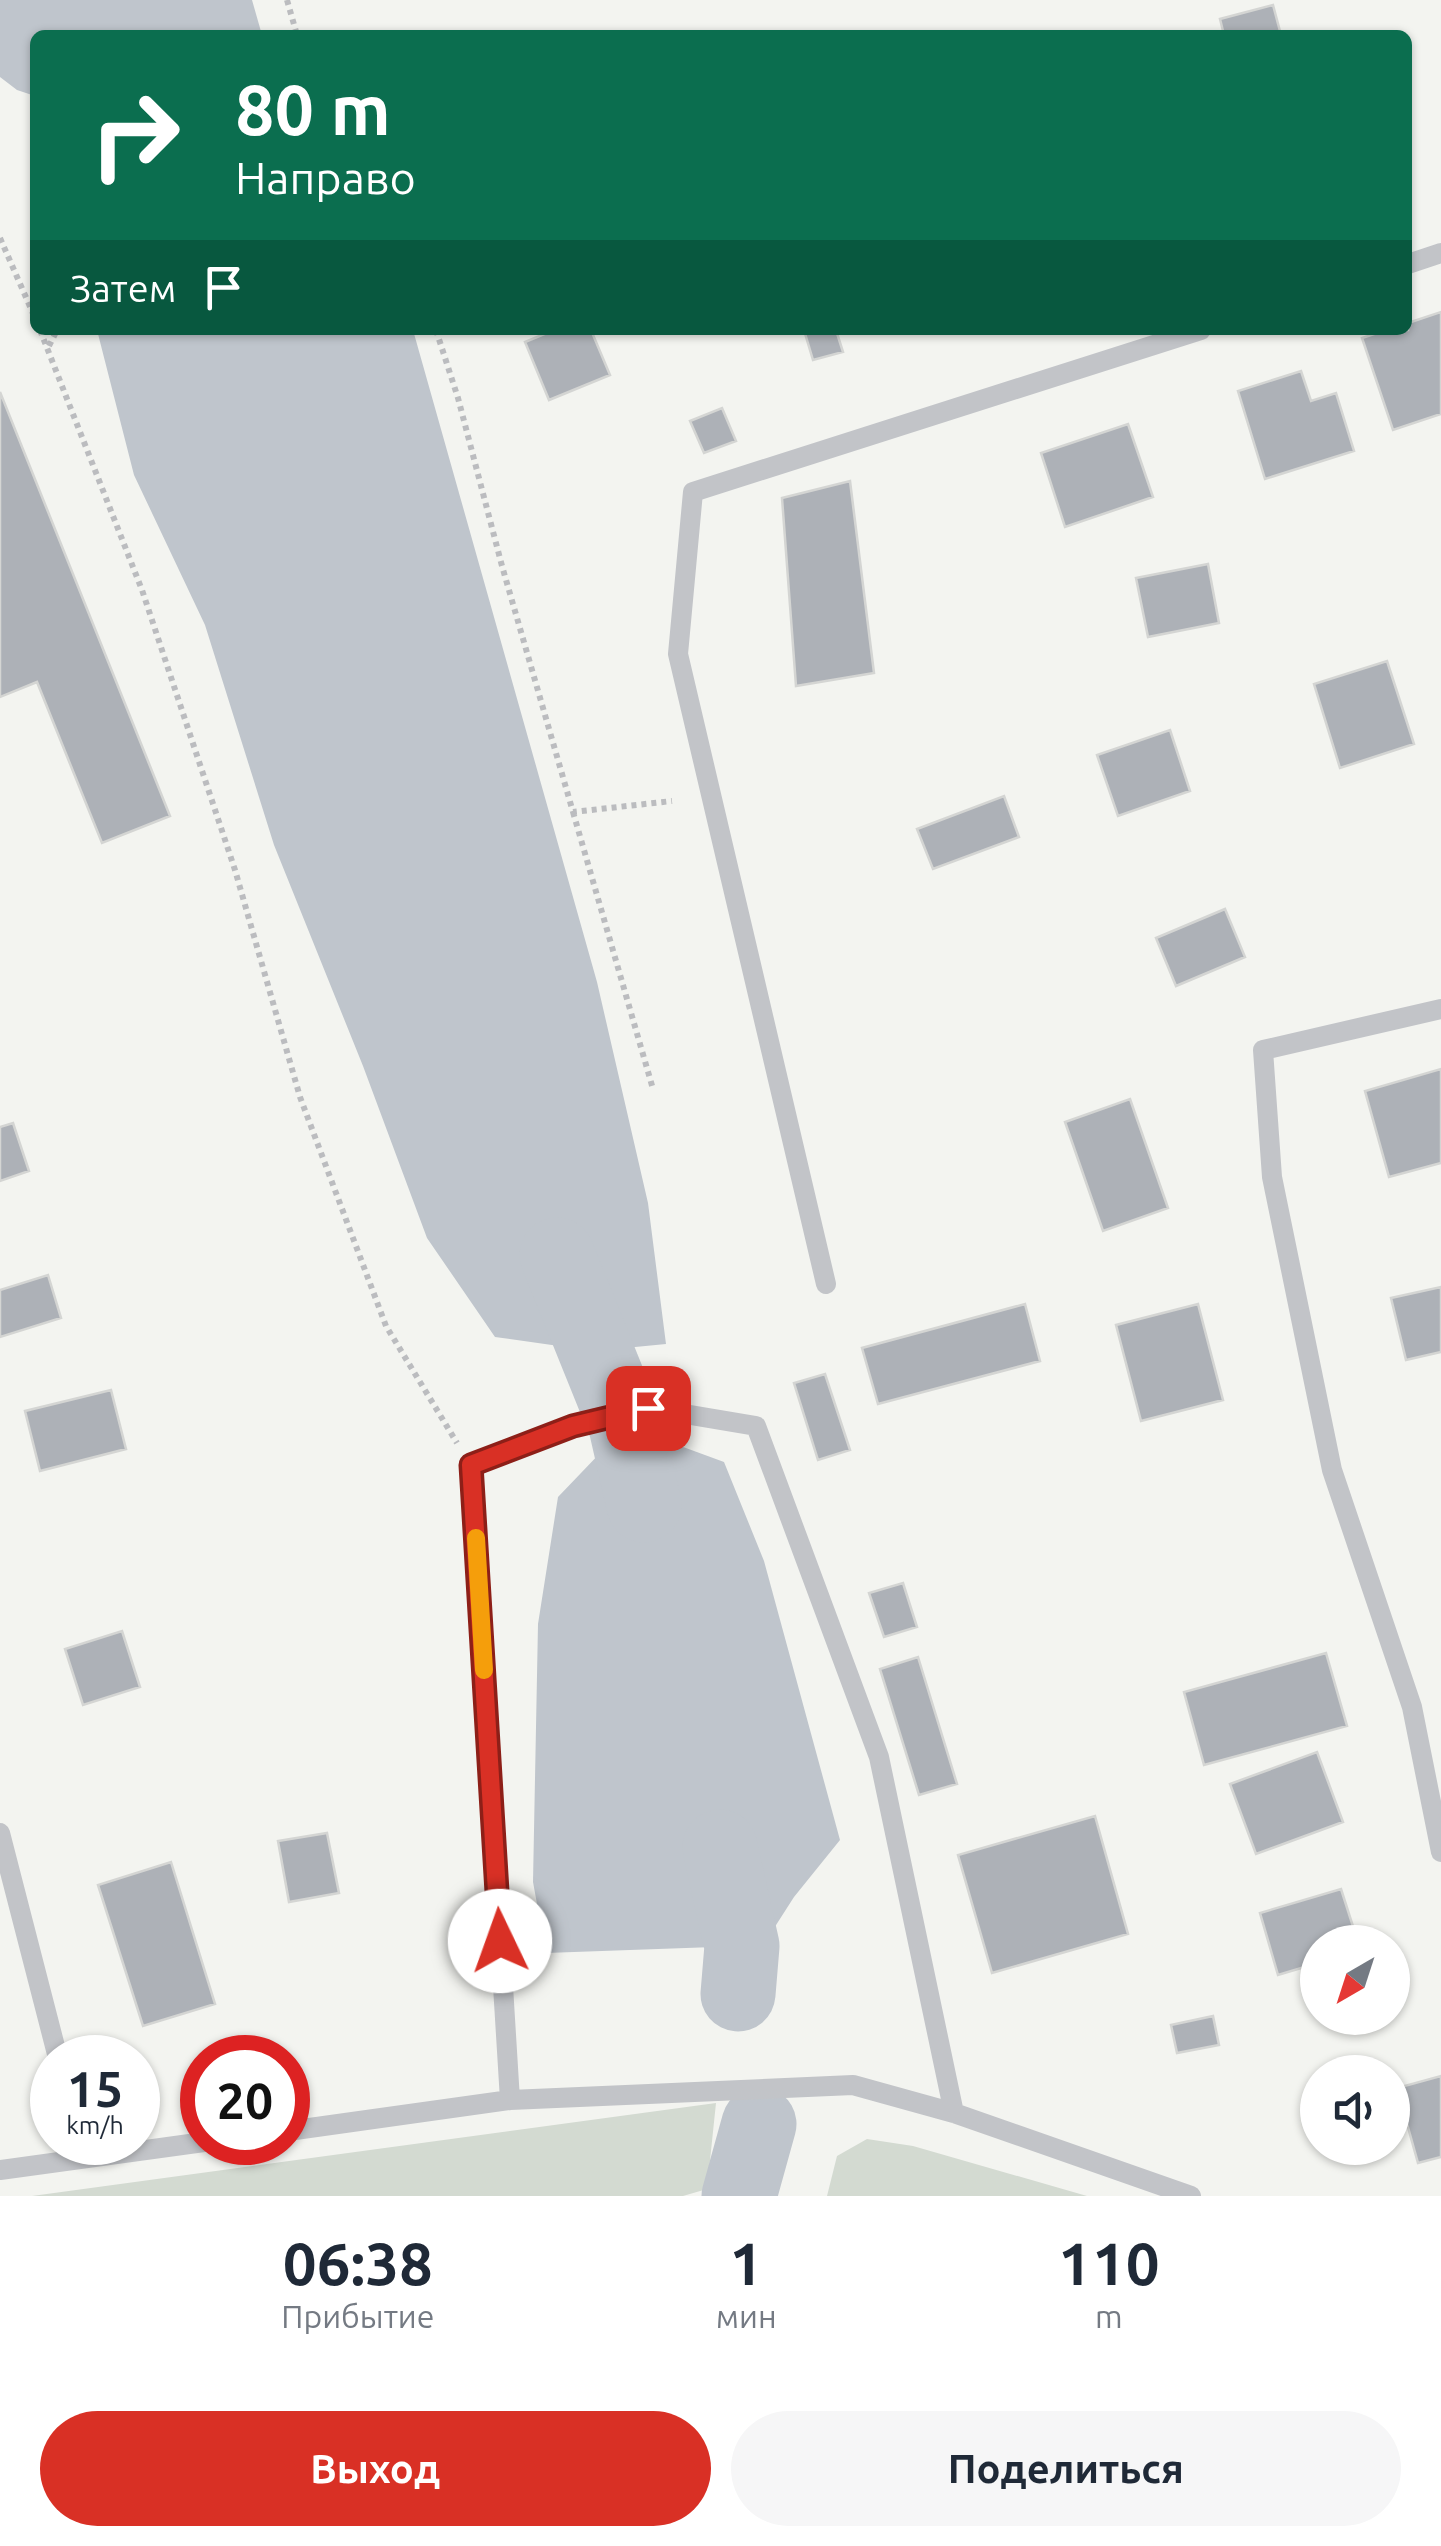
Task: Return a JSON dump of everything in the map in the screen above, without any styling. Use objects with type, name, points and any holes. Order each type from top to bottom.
[{"type":"lane","points":[[1412,263],[1441,254]]},
{"type":"lane","points":[[826,1284],[678,654],[693,492],[1185,335]]},
{"type":"lane","points":[[1441,1010],[1263,1050],[1272,1178],[1332,1470],[1412,1706],[1441,1852]]},
{"type":"lane","points":[[510,2100],[471,1465],[573,1426],[648,1408],[756,1426],[880,1757],[954,2113]]},
{"type":"lane","points":[[0,1833],[52,2035]]},
{"type":"lane","points":[[310,2128],[510,2100],[853,2086],[954,2113],[1191,2196]]},
{"type":"lane","points":[[0,2170],[30,2163]]},
{"type":"path","points":[[286,0],[295,30]]},
{"type":"path","points":[[0,238],[30,307]]},
{"type":"path","points":[[42,335],[142,590],[235,870],[300,1097],[386,1326],[471,1465]]},
{"type":"path","points":[[48,348],[54,335]]},
{"type":"path","points":[[438,335],[653,1089]]},
{"type":"path","points":[[573,812],[672,800]]},
{"type":"shaded area","points":[[0,0],[252,0],[261,30],[30,30],[30,94],[0,77]]},
{"type":"shaded area","points":[[98,335],[414,335],[597,982],[648,1203],[666,1344],[594,1351],[495,1337],[427,1238],[274,845],[205,625],[134,475]]},
{"type":"shaded area","points":[[626,1426],[724,1462],[764,1561],[840,1840],[794,1897],[769,1936],[742,1946],[546,1953],[533,1882],[538,1624],[558,1497]]},
{"type":"shaded area","points":[[716,2103],[707,2189],[683,2196],[32,2196],[260,2165],[310,2165],[310,2158]]},
{"type":"shaded area","points":[[867,2139],[913,2146],[1087,2196],[827,2196],[837,2156]]},
{"type":"building","points":[[1273,5],[1280,30],[1223,30],[1220,19]]},
{"type":"building","points":[[1441,312],[1441,414],[1393,430],[1362,338],[1412,335],[1412,322]]},
{"type":"building","points":[[542,335],[593,335],[610,375],[549,400],[525,342]]},
{"type":"building","points":[[806,335],[838,335],[843,352],[813,360]]},
{"type":"building","points":[[1301,371],[1311,401],[1336,393],[1354,451],[1265,479],[1238,391]]},
{"type":"building","points":[[0,392],[170,816],[102,843],[37,682],[0,697]]},
{"type":"building","points":[[722,408],[736,441],[704,453],[690,421]]},
{"type":"building","points":[[1128,424],[1153,497],[1065,527],[1041,453]]},
{"type":"building","points":[[850,481],[874,673],[796,686],[782,498]]},
{"type":"building","points":[[1208,564],[1219,623],[1148,637],[1136,578]]},
{"type":"building","points":[[1387,661],[1414,744],[1340,768],[1314,684]]},
{"type":"building","points":[[1170,730],[1190,791],[1118,816],[1097,755]]},
{"type":"building","points":[[1004,796],[1019,837],[933,869],[917,829]]},
{"type":"building","points":[[1225,909],[1245,957],[1176,986],[1156,938]]},
{"type":"building","points":[[1441,1069],[1441,1163],[1389,1177],[1365,1091]]},
{"type":"building","points":[[1130,1099],[1168,1208],[1103,1231],[1065,1122]]},
{"type":"building","points":[[13,1123],[29,1171],[0,1181],[0,1127]]},
{"type":"building","points":[[48,1275],[61,1318],[0,1337],[0,1290]]},
{"type":"building","points":[[1441,1287],[1441,1352],[1406,1360],[1391,1298]]},
{"type":"building","points":[[1025,1304],[1040,1361],[878,1404],[862,1348]]},
{"type":"building","points":[[1198,1304],[1223,1400],[1141,1421],[1116,1325]]},
{"type":"building","points":[[825,1374],[850,1450],[818,1460],[794,1383]]},
{"type":"building","points":[[111,1390],[126,1449],[40,1471],[25,1411]]},
{"type":"building","points":[[903,1583],[917,1627],[884,1637],[869,1593]]},
{"type":"building","points":[[122,1631],[140,1687],[83,1705],[65,1649]]},
{"type":"building","points":[[1326,1653],[1347,1726],[1204,1765],[1184,1692]]},
{"type":"building","points":[[918,1657],[957,1784],[919,1795],[880,1669]]},
{"type":"building","points":[[1317,1752],[1343,1822],[1256,1854],[1230,1784]]},
{"type":"building","points":[[1095,1816],[1128,1934],[992,1973],[958,1855]]},
{"type":"building","points":[[327,1833],[339,1893],[289,1902],[278,1841]]},
{"type":"building","points":[[171,1862],[215,2004],[143,2026],[98,1885]]},
{"type":"building","points":[[1341,1889],[1353,1925],[1300,1925],[1300,1968],[1278,1975],[1260,1913]]},
{"type":"building","points":[[1213,2016],[1219,2045],[1177,2053],[1171,2025]]},
{"type":"building","points":[[1441,2076],[1441,2157],[1418,2163],[1410,2134],[1410,2084]]},
{"type":"waterway","points":[[557,1255],[626,1426],[644,1505]]},
{"type":"waterway","points":[[720,1847],[742,1946],[738,1994]]},
{"type":"waterway","points":[[739,2196],[759,2124]]},
{"type":"slow traffic","points":[[476,1538],[484,1670]]},
{"type":"route","points":[[500,1941],[471,1465],[573,1426],[648,1408]]}]
